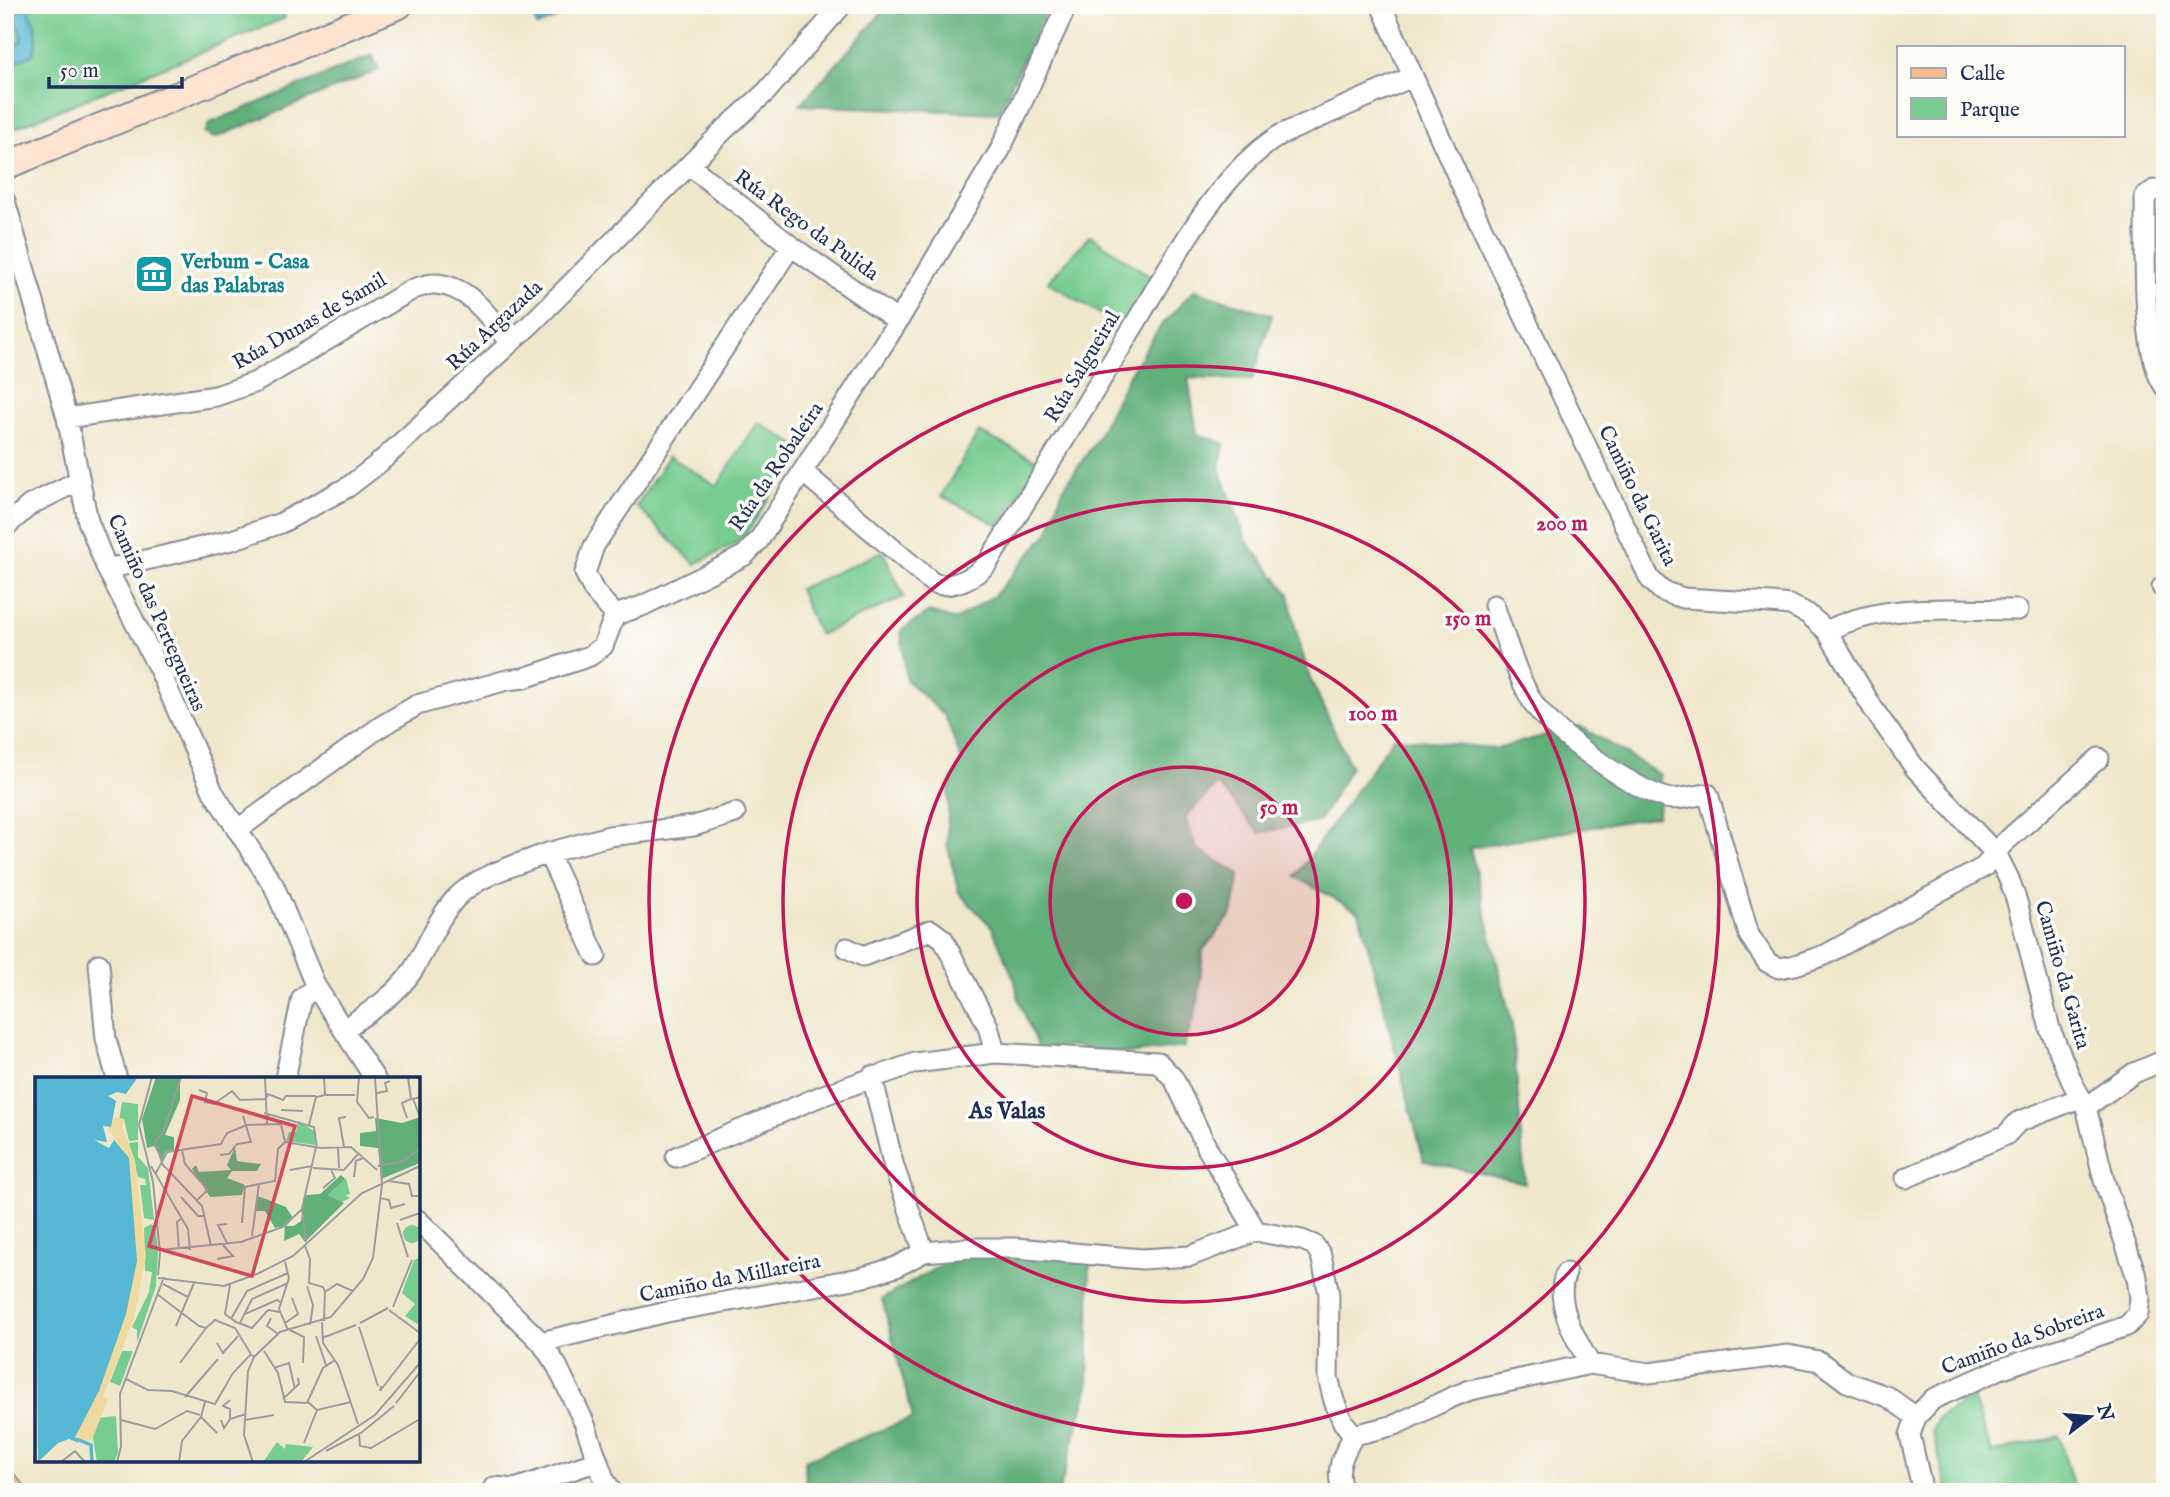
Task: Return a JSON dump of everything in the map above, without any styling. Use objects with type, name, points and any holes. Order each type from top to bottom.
[{"type":"main road","points":[[5,1487],[9,1492]]},
{"type":"street","points":[[5,166],[399,5]]},
{"type":"street","name":"Rúa Argazada","points":[[107,569],[232,540],[281,523],[348,487],[379,463],[510,343],[766,92],[842,5]]},
{"type":"street","name":"Rúa da Robaleira","points":[[615,615],[642,606],[745,555],[759,540],[898,321],[1000,150],[1067,5]]},
{"type":"street","name":"Camiño da Garita","points":[[1381,5],[1462,186],[1650,579],[1662,591],[1683,598],[1790,605],[1808,614],[1827,631],[1874,710],[1915,768],[1997,855],[2017,902],[2050,1029],[2083,1103]]},
{"type":"street","name":"Rúa Salgueiral","points":[[803,472],[933,583],[950,585],[978,574],[1046,471],[1195,227],[1240,167],[1261,147],[1280,135],[1412,77]]},
{"type":"street","name":"Rúa Rego da Pulida","points":[[689,165],[791,246],[898,321]]},
{"type":"street","points":[[2165,190],[2154,190],[2144,197],[2148,325],[2153,359],[2165,387]]},
{"type":"street","name":"Camiño das Pertegueiras","points":[[5,201],[67,418],[88,521],[107,569],[160,671],[213,792],[274,886],[316,987],[374,1077]]},
{"type":"street","points":[[237,830],[380,727],[417,705],[507,680],[524,678],[590,656],[603,646],[615,615],[594,591],[586,573],[594,546],[791,246]]},
{"type":"street","name":"Rúa Dunas de Samil","points":[[67,418],[216,396],[233,391],[256,382],[401,295],[432,284],[453,286],[476,303],[510,343]]},
{"type":"street","points":[[5,527],[30,505],[80,480]]},
{"type":"street","points":[[1494,605],[1532,702],[1549,723],[1627,781],[1668,799],[1708,794],[1749,935],[1768,962],[1779,968],[1825,955],[1984,867],[1997,855],[2003,844],[2099,758]]},
{"type":"street","points":[[1827,631],[1845,621],[1888,612],[2018,610]]},
{"type":"street","points":[[344,1030],[371,1011],[412,972],[437,925],[458,896],[481,880],[548,853],[609,836],[694,826],[735,813]]},
{"type":"street","points":[[548,853],[596,956]]},
{"type":"street","points":[[847,948],[863,956],[931,930],[943,939],[988,1026],[995,1054]]},
{"type":"street","points":[[99,964],[106,1039],[116,1077]]},
{"type":"street","points":[[285,1077],[302,998],[316,987]]},
{"type":"street","points":[[676,1157],[872,1076],[915,1063],[995,1054],[1158,1062],[1174,1079],[1208,1148],[1256,1231],[1301,1240],[1314,1245],[1321,1255],[1329,1294],[1328,1377],[1343,1422],[1354,1435],[1364,1435],[1395,1425],[1470,1390],[1590,1364],[1649,1373],[1788,1355],[1819,1361],[1847,1382],[1888,1397],[1916,1417],[1910,1435],[1923,1492]]},
{"type":"street","points":[[1906,1178],[2006,1135],[2018,1122],[2083,1103],[2134,1073],[2165,1060]]},
{"type":"street","points":[[872,1076],[894,1167],[924,1252]]},
{"type":"street","name":"Camiño da Sobreira","points":[[1916,1417],[1933,1399],[1955,1387],[2000,1369],[2118,1330],[2127,1326],[2137,1314],[2140,1298],[2137,1278],[2104,1180],[2083,1103]]},
{"type":"street","points":[[420,1222],[541,1342],[557,1366],[579,1411],[612,1492]]},
{"type":"street","name":"Camiño da Millareira","points":[[541,1342],[667,1312],[860,1278],[896,1267],[924,1252],[1016,1248],[1142,1259],[1189,1256],[1256,1231]]},
{"type":"street","points":[[1566,1273],[1562,1282],[1562,1298],[1571,1328],[1590,1364]]},
{"type":"street","points":[[1343,1492],[1338,1475],[1354,1435]]},
{"type":"street","points":[[494,1487],[515,1489],[598,1461]]},
{"type":"green space","points":[[5,5],[279,5],[285,18],[5,132]]},
{"type":"green space","points":[[889,5],[1049,5],[998,113],[800,105]]},
{"type":"green space","points":[[372,55],[379,70],[215,138],[204,133],[210,123]]},
{"type":"green space","points":[[1090,235],[1154,279],[1123,328],[1048,282]]},
{"type":"green space","points":[[1194,290],[1272,315],[1252,380],[1188,378],[1197,434],[1224,443],[1220,469],[1247,542],[1289,594],[1309,676],[1351,767],[1319,821],[1259,833],[1218,784],[1185,817],[1197,849],[1240,874],[1232,914],[1203,950],[1198,1002],[1184,1047],[1127,1054],[1073,1046],[1038,1048],[1018,998],[1015,981],[992,927],[959,893],[947,844],[949,784],[962,762],[945,716],[906,680],[901,630],[929,612],[955,620],[995,595],[1048,533],[1063,489],[1095,442],[1131,371],[1160,327]]},
{"type":"green space","points":[[758,422],[801,448],[746,534],[733,545],[695,564],[636,506],[669,456],[717,486]]},
{"type":"green space","points":[[979,432],[1039,462],[1000,526],[941,496]]},
{"type":"green space","points":[[883,551],[904,597],[819,635],[799,589]]},
{"type":"green space","points":[[1580,726],[1660,775],[1658,816],[1470,848],[1512,1025],[1525,1183],[1424,1161],[1359,912],[1295,877],[1394,737],[1496,749]]},
{"type":"green space","points":[[971,1248],[1090,1256],[1088,1389],[1059,1492],[806,1492],[805,1460],[913,1418],[882,1299]]},
{"type":"green space","points":[[1973,1397],[1992,1453],[2059,1436],[2075,1492],[1948,1492],[1932,1431],[1938,1418]]},
{"type":"water","points":[[9,5],[27,5],[37,36],[32,55],[13,63],[8,49],[21,42],[22,36]]},
{"type":"water","points":[[529,5],[583,5],[584,8],[537,26]]},
{"type":"place","name":"Verbum - Casa das Palabras","points":[[154,274]]},
{"type":"district","name":"As Valas","points":[[1007,1111]]}]
